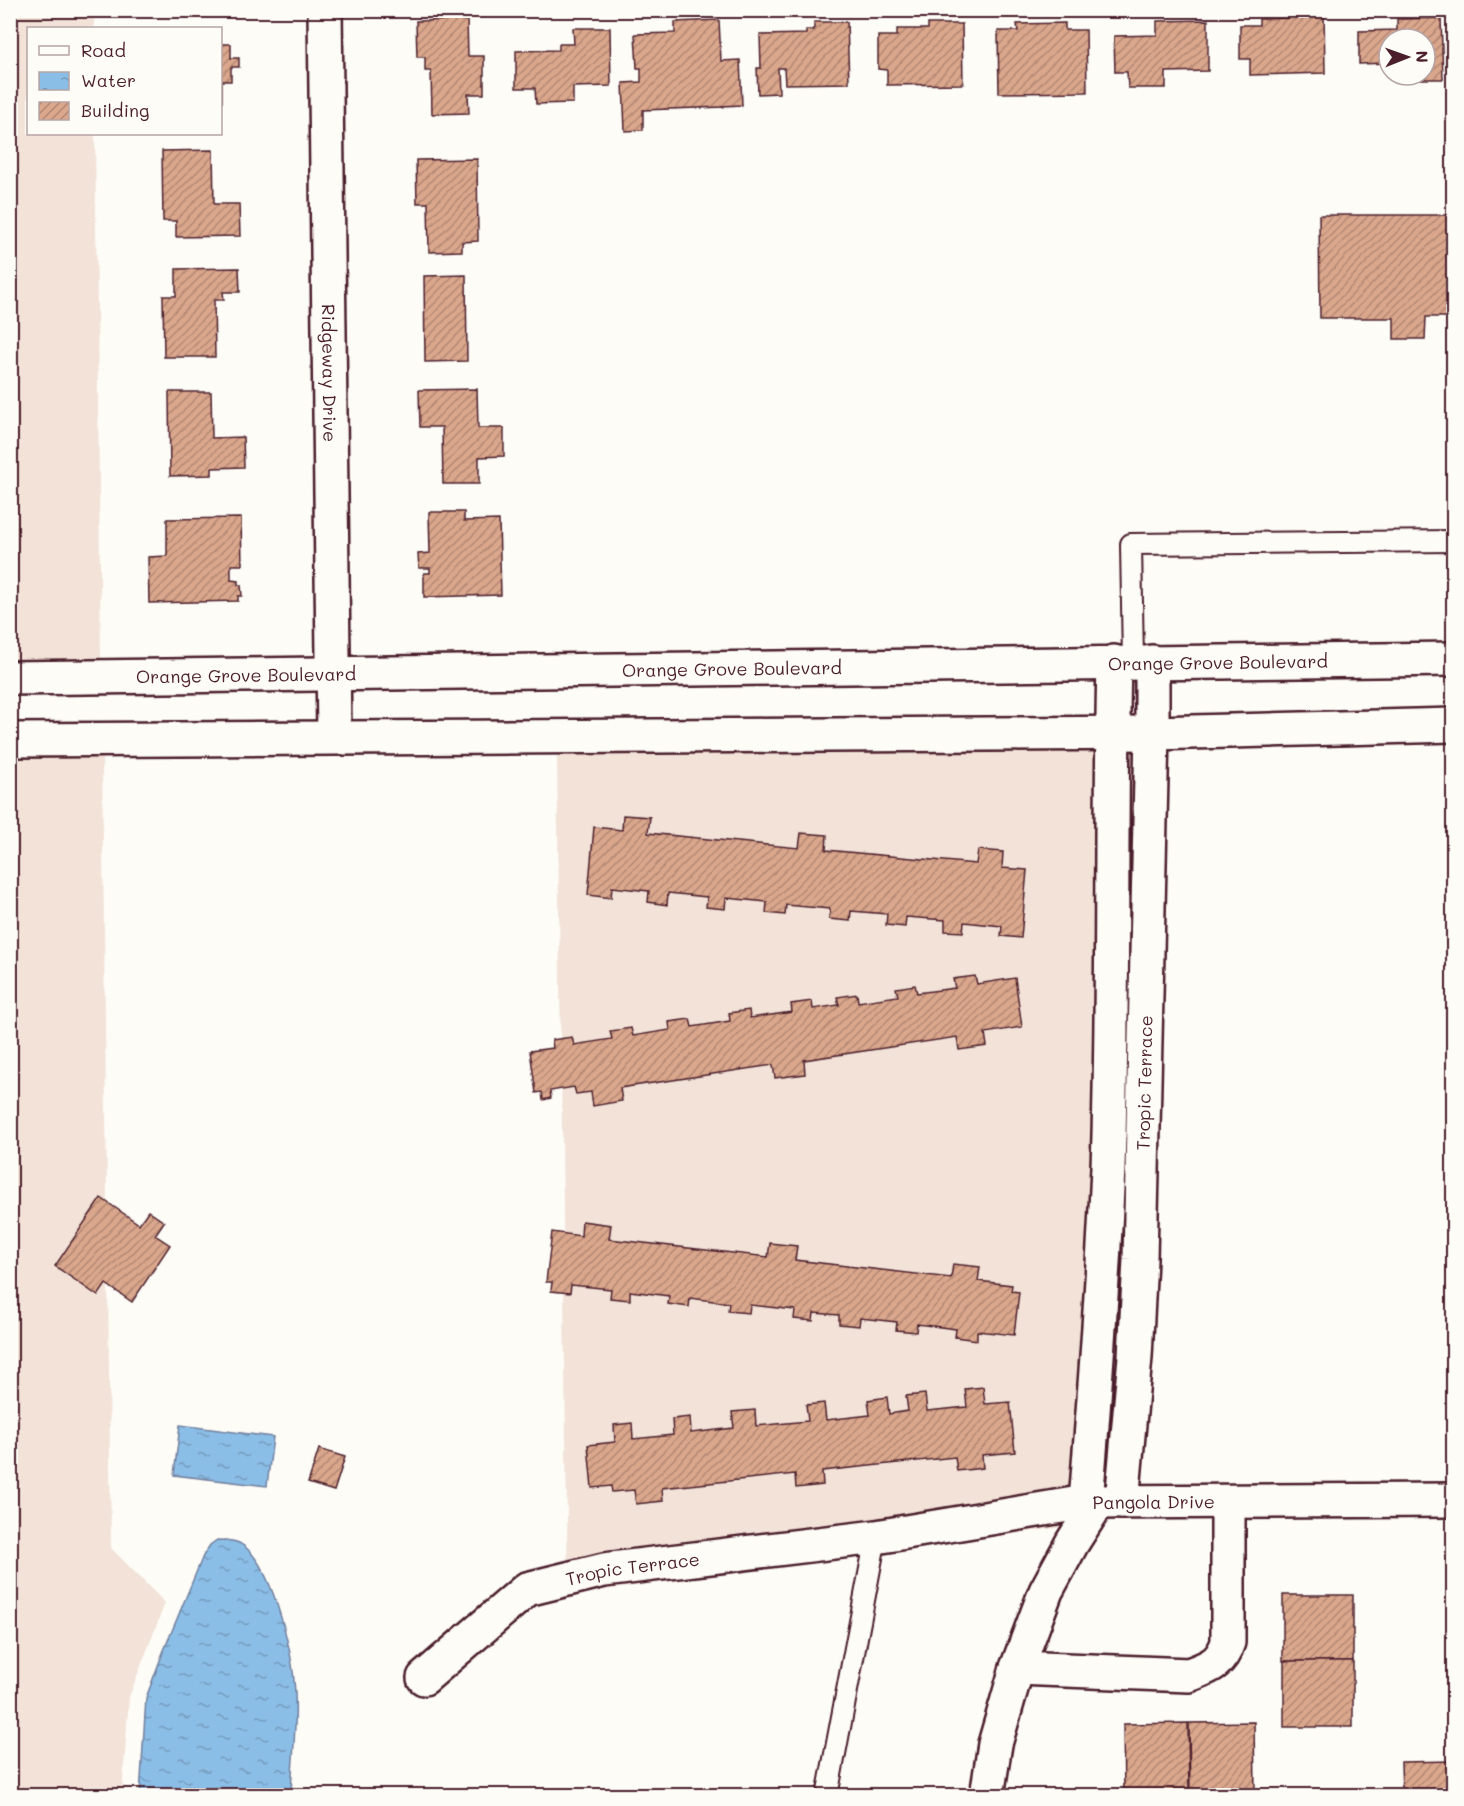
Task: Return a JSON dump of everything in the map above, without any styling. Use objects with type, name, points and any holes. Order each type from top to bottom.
[{"type":"street","name":"Ridgeway Drive","points":[[325,10],[334,736]]},
{"type":"street","name":"Orange Grove Boulevard","points":[[10,678],[1454,659]]},
{"type":"street","name":"Tropic Terrace","points":[[1102,1502],[1133,1381],[1140,1259],[1152,733],[1133,662]]},
{"type":"street","name":"Tropic Terrace","points":[[1102,1502],[1095,1399],[1108,1167],[1112,995],[1113,733],[1133,662]]},
{"type":"street","points":[[10,740],[334,736],[1152,733],[1454,725]]},
{"type":"street","name":"Pangola Drive","points":[[987,1796],[995,1744],[1017,1668],[1046,1591],[1072,1543],[1102,1502],[1454,1500]]},
{"type":"street","name":"Tropic Terrace","points":[[424,1678],[527,1589],[604,1570],[876,1537],[1102,1502]]},
{"type":"street","points":[[1017,1668],[1190,1675],[1212,1666],[1224,1655],[1228,1642],[1228,1502]]},
{"type":"lane","points":[[1133,662],[1131,544],[1454,541]]},
{"type":"lane","points":[[827,1796],[876,1537]]},
{"type":"shaded area","points":[[10,11],[94,11],[94,27],[27,27],[27,135],[95,135],[101,659],[11,660]]},
{"type":"shaded area","points":[[1138,751],[1114,1520],[568,1595],[557,753]]},
{"type":"shaded area","points":[[102,757],[111,1548],[165,1603],[129,1697],[122,1795],[11,1795],[10,758]]},
{"type":"water","points":[[180,1425],[273,1437],[267,1486],[174,1475]]},
{"type":"water","points":[[217,1540],[237,1542],[250,1552],[269,1585],[284,1627],[295,1695],[291,1795],[140,1795],[146,1698],[203,1556],[210,1545]]},
{"type":"building","points":[[1324,13],[1325,73],[1250,75],[1250,59],[1240,59],[1240,25],[1259,25],[1259,19],[1289,18],[1289,14]]},
{"type":"building","points":[[1441,18],[1443,79],[1437,79],[1437,27],[1397,27],[1397,19]]},
{"type":"building","points":[[467,20],[468,56],[484,56],[484,94],[468,94],[469,113],[432,114],[431,71],[425,71],[425,57],[417,57],[416,21]]},
{"type":"building","points":[[719,20],[721,61],[740,60],[742,105],[643,110],[643,130],[625,131],[623,83],[641,82],[641,68],[637,68],[635,34],[675,33],[675,22]]},
{"type":"building","points":[[1208,20],[1208,71],[1166,72],[1166,88],[1128,88],[1127,72],[1115,72],[1114,36],[1157,35],[1157,21]]},
{"type":"building","points":[[814,22],[847,22],[849,83],[785,84],[784,68],[778,68],[779,93],[758,94],[757,68],[761,68],[760,35],[806,34],[806,30],[814,30]]},
{"type":"building","points":[[1065,23],[1065,30],[1086,30],[1087,92],[999,93],[998,31],[1018,31],[1017,24]]},
{"type":"building","points":[[928,24],[962,24],[963,84],[887,85],[887,70],[878,69],[878,36],[897,36],[897,29],[928,29]]},
{"type":"building","points":[[573,28],[610,28],[611,86],[573,87],[573,103],[536,104],[535,88],[516,88],[516,51],[559,50],[559,44],[574,44]]},
{"type":"building","points":[[1359,31],[1377,31],[1377,63],[1359,64]]},
{"type":"building","points":[[222,44],[231,44],[231,58],[239,58],[239,67],[231,67],[231,81],[222,81]]},
{"type":"building","points":[[213,150],[214,204],[239,204],[240,236],[176,237],[176,221],[163,221],[162,151]]},
{"type":"building","points":[[477,159],[478,241],[462,242],[462,251],[429,252],[428,203],[417,203],[416,160]]},
{"type":"building","points":[[1319,215],[1454,215],[1454,338],[1452,338],[1451,317],[1426,317],[1425,339],[1394,339],[1394,318],[1320,318]]},
{"type":"building","points":[[239,268],[240,292],[223,292],[224,300],[214,300],[215,357],[164,357],[163,296],[176,296],[176,269]]},
{"type":"building","points":[[466,275],[467,361],[425,362],[424,276]]},
{"type":"building","points":[[477,389],[478,428],[504,428],[504,456],[479,457],[479,484],[443,484],[442,427],[420,427],[419,390]]},
{"type":"building","points":[[169,392],[211,392],[212,438],[243,437],[244,467],[212,468],[212,475],[170,476]]},
{"type":"building","points":[[429,512],[464,512],[464,521],[499,520],[501,595],[424,597],[424,573],[430,573],[430,568],[419,568],[418,554],[430,553]]},
{"type":"building","points":[[241,518],[242,565],[231,565],[231,580],[238,581],[238,585],[241,585],[242,596],[238,596],[238,601],[149,603],[148,557],[167,556],[167,519]]},
{"type":"building","points":[[623,815],[650,817],[648,833],[799,848],[801,833],[827,835],[826,850],[976,864],[978,850],[1003,852],[1002,868],[1027,870],[1021,938],[1001,936],[1002,926],[964,922],[963,932],[945,931],[945,920],[906,917],[905,927],[886,925],[887,914],[851,911],[850,921],[829,919],[830,909],[786,905],[785,915],[766,913],[767,902],[726,898],[725,909],[706,907],[707,897],[668,893],[667,905],[648,902],[649,891],[612,887],[611,898],[588,895],[594,827],[622,830]]},
{"type":"building","points":[[975,976],[977,984],[1015,978],[1022,1027],[985,1033],[987,1046],[959,1050],[957,1037],[804,1060],[805,1074],[775,1078],[773,1065],[620,1088],[622,1101],[593,1106],[591,1092],[576,1094],[574,1087],[550,1091],[551,1098],[543,1100],[542,1092],[536,1093],[530,1051],[553,1048],[552,1040],[572,1037],[574,1045],[612,1039],[610,1031],[631,1028],[633,1036],[670,1030],[669,1022],[690,1019],[692,1027],[730,1021],[729,1013],[749,1010],[750,1018],[792,1012],[791,1004],[812,1001],[813,1009],[839,1005],[837,997],[857,994],[858,1002],[898,996],[896,988],[915,985],[917,993],[955,988],[953,979]]},
{"type":"building","points":[[101,1198],[139,1224],[148,1211],[164,1222],[155,1235],[170,1245],[132,1302],[106,1284],[98,1296],[55,1266]]},
{"type":"building","points":[[582,1221],[611,1225],[609,1239],[768,1257],[770,1243],[797,1246],[795,1260],[951,1278],[953,1264],[980,1267],[978,1281],[1012,1285],[1011,1291],[1019,1292],[1014,1335],[977,1331],[977,1340],[955,1337],[956,1329],[917,1324],[916,1332],[896,1330],[897,1322],[860,1318],[859,1326],[839,1324],[839,1315],[814,1313],[813,1321],[794,1319],[795,1310],[750,1305],[749,1313],[728,1311],[729,1303],[690,1298],[689,1307],[668,1304],[669,1296],[630,1291],[630,1300],[610,1298],[611,1289],[571,1285],[570,1293],[551,1291],[552,1282],[546,1282],[552,1232],[581,1236]]},
{"type":"building","points":[[983,1387],[985,1404],[1010,1402],[1015,1452],[982,1455],[983,1468],[957,1471],[955,1457],[822,1471],[823,1485],[796,1488],[795,1474],[662,1488],[663,1501],[636,1504],[634,1490],[612,1492],[611,1486],[592,1488],[588,1445],[615,1442],[614,1425],[632,1423],[633,1439],[673,1435],[672,1419],[690,1417],[691,1433],[734,1428],[732,1412],[755,1410],[756,1426],[808,1421],[806,1405],[824,1403],[826,1420],[870,1415],[868,1400],[887,1397],[889,1414],[908,1411],[906,1396],[925,1394],[927,1411],[967,1407],[965,1389]]},
{"type":"building","points":[[319,1449],[345,1457],[334,1491],[308,1483]]},
{"type":"building","points":[[1283,1595],[1353,1595],[1353,1661],[1283,1661]]},
{"type":"building","points":[[1284,1661],[1353,1661],[1353,1727],[1284,1727]]},
{"type":"building","points":[[1254,1722],[1255,1792],[1190,1793],[1189,1723]]},
{"type":"building","points":[[1188,1723],[1189,1793],[1124,1795],[1123,1724]]},
{"type":"building","points":[[1454,1761],[1452,1791],[1454,1791],[1454,1796],[1402,1796],[1401,1762]]}]
